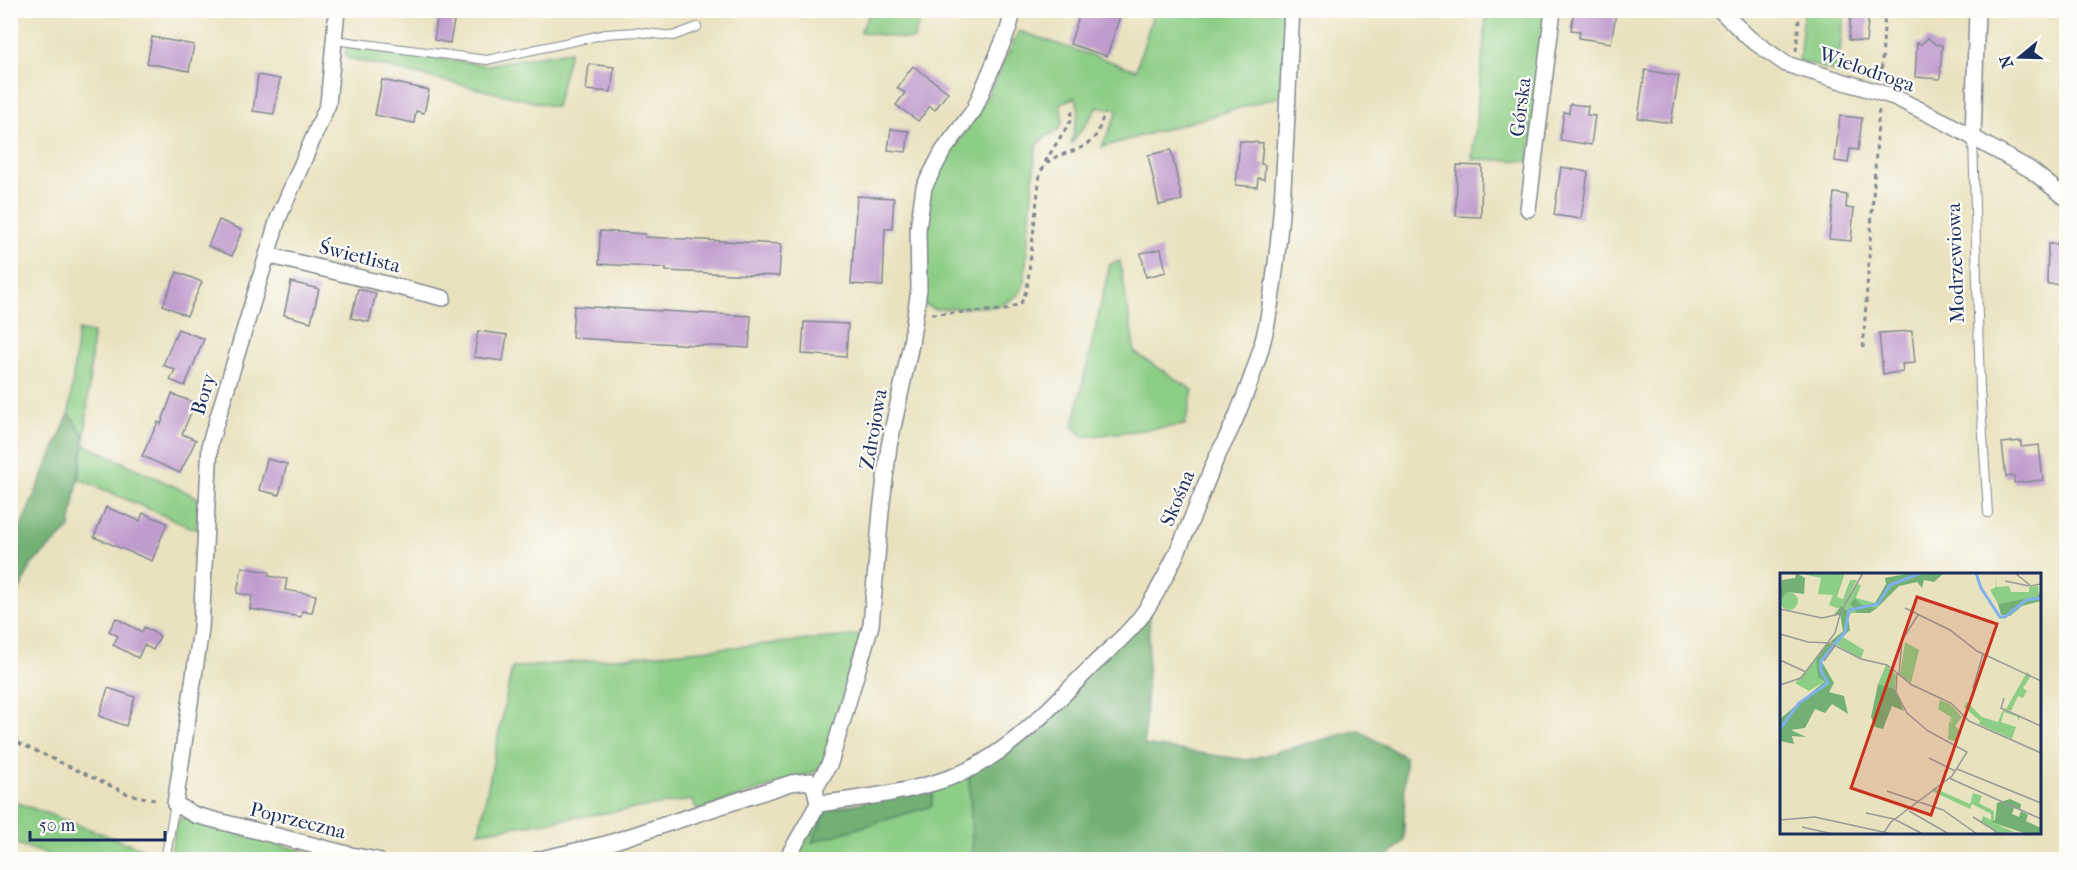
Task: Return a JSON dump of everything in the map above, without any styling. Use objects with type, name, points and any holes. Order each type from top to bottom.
[{"type":"street","name":"Bory","points":[[175,804],[201,629],[210,443],[278,219],[328,104],[337,10]]},
{"type":"street","name":"Zdrojowa","points":[[786,860],[830,763],[871,625],[889,446],[919,289],[918,229],[924,187],[943,151],[974,110],[1008,30],[1014,10]]},
{"type":"street","name":"Skośna","points":[[817,796],[899,791],[951,778],[991,757],[1032,724],[1072,687],[1147,608],[1167,573],[1217,456],[1239,411],[1269,315],[1280,241],[1292,10]]},
{"type":"street","name":"Górska","points":[[1528,209],[1553,10]]},
{"type":"street","name":"Wielodroga","points":[[1720,10],[1749,38],[1786,64],[1894,97],[2031,170],[2067,198]]},
{"type":"street","name":"Modrzewiowa","points":[[1972,138],[1977,10]]},
{"type":"street","name":"Świetlista","points":[[267,255],[443,298]]},
{"type":"street","points":[[536,860],[606,844],[791,783],[810,781],[817,796]]},
{"type":"street","name":"Poprzeczna","points":[[175,804],[195,815],[377,860]]},
{"type":"lane","points":[[334,40],[487,60],[606,34],[637,32],[673,36],[697,27]]},
{"type":"lane","name":"Modrzewiowa","points":[[1972,138],[1980,389],[1988,513]]},
{"type":"lane","points":[[165,860],[175,804]]},
{"type":"path","points":[[1795,67],[1800,10]]},
{"type":"path","points":[[1863,348],[1885,10]]},
{"type":"path","points":[[915,315],[1006,310],[1020,303],[1027,289],[1040,174],[1071,120],[1072,108]]},
{"type":"path","points":[[1044,164],[1051,158],[1087,144],[1095,137],[1105,113]]},
{"type":"path","points":[[10,738],[128,794],[175,804]]},
{"type":"green space","points":[[871,10],[923,11],[913,40],[860,32]]},
{"type":"green space","points":[[1154,11],[1287,11],[1282,96],[1102,147],[1118,110],[1098,107],[1071,144],[1079,109],[1075,97],[1060,104],[1062,123],[1060,127],[1036,146],[1024,285],[1018,295],[1001,306],[934,309],[927,306],[923,301],[922,235],[927,191],[944,159],[977,116],[1019,31],[1136,70]]},
{"type":"green space","points":[[1487,11],[1548,11],[1529,161],[1472,159]]},
{"type":"green space","points":[[1804,11],[1845,11],[1837,72],[1799,61]]},
{"type":"green space","points":[[347,47],[487,65],[570,51],[556,107],[347,58],[345,52]]},
{"type":"green space","points":[[1120,261],[1135,353],[1193,390],[1185,425],[1083,437],[1073,426],[1110,264]]},
{"type":"green space","points":[[78,330],[93,333],[85,437],[69,414]]},
{"type":"green space","points":[[69,414],[85,437],[70,528],[31,565],[11,610],[11,540],[19,531]]},
{"type":"green space","points":[[84,444],[199,498],[197,530],[79,479]]},
{"type":"green space","points":[[1150,612],[1144,745],[1247,760],[1358,730],[1405,757],[1404,841],[1384,860],[973,859],[969,775]]},
{"type":"green space","points":[[861,635],[824,761],[817,771],[698,810],[691,800],[479,832],[512,668]]},
{"type":"green space","points":[[969,775],[973,859],[793,860],[827,810],[813,842],[933,787]]},
{"type":"green space","points":[[933,787],[932,806],[812,842],[827,810]]},
{"type":"green space","points":[[10,800],[160,855],[159,859],[61,859],[11,842]]},
{"type":"green space","points":[[187,817],[206,825],[333,859],[170,860],[176,821]]},
{"type":"building","points":[[1081,10],[1122,10],[1107,56],[1070,44]]},
{"type":"building","points":[[1574,10],[1616,13],[1611,43],[1579,38],[1580,31],[1571,30]]},
{"type":"building","points":[[1851,10],[1869,10],[1866,42],[1849,40]]},
{"type":"building","points":[[437,18],[454,21],[450,43],[434,40]]},
{"type":"building","points":[[152,37],[194,45],[189,71],[147,63]]},
{"type":"building","points":[[1928,38],[1935,44],[1942,45],[1940,79],[1915,77],[1917,43],[1921,44]]},
{"type":"building","points":[[589,64],[614,67],[611,92],[586,90]]},
{"type":"building","points":[[913,66],[948,92],[935,110],[930,106],[918,121],[896,105],[905,93],[897,88]]},
{"type":"building","points":[[1645,70],[1679,76],[1671,123],[1638,118]]},
{"type":"building","points":[[258,75],[280,79],[274,114],[253,111]]},
{"type":"building","points":[[382,80],[429,90],[424,113],[416,111],[414,123],[375,115]]},
{"type":"building","points":[[1570,104],[1588,106],[1587,115],[1595,116],[1591,145],[1560,140],[1564,112],[1569,113]]},
{"type":"building","points":[[1840,116],[1862,118],[1858,150],[1850,149],[1848,163],[1835,161]]},
{"type":"building","points":[[891,129],[909,131],[906,152],[888,150]]},
{"type":"building","points":[[1240,141],[1263,143],[1261,164],[1265,165],[1264,179],[1258,178],[1257,187],[1236,185]]},
{"type":"building","points":[[1171,150],[1182,200],[1159,205],[1148,155]]},
{"type":"building","points":[[1457,165],[1482,166],[1481,217],[1456,216]]},
{"type":"building","points":[[1561,167],[1588,172],[1581,219],[1554,215]]},
{"type":"building","points":[[1834,193],[1847,195],[1846,208],[1854,209],[1851,241],[1829,239]]},
{"type":"building","points":[[857,196],[894,198],[892,229],[885,229],[883,286],[851,284]]},
{"type":"building","points":[[219,220],[242,230],[232,256],[208,246]]},
{"type":"building","points":[[600,231],[645,234],[645,237],[781,244],[779,276],[666,271],[666,268],[599,264]]},
{"type":"building","points":[[2048,244],[2065,244],[2064,284],[2047,284]]},
{"type":"building","points":[[1161,249],[1166,272],[1146,277],[1141,253]]},
{"type":"building","points":[[177,272],[202,282],[187,316],[163,305]]},
{"type":"building","points":[[291,282],[319,289],[311,322],[284,315]]},
{"type":"building","points":[[358,289],[376,293],[369,322],[351,318]]},
{"type":"building","points":[[574,306],[751,316],[749,348],[572,338]]},
{"type":"building","points":[[804,322],[848,324],[846,357],[802,354]]},
{"type":"building","points":[[178,329],[204,339],[185,386],[170,380],[175,370],[163,365]]},
{"type":"building","points":[[478,331],[507,335],[503,361],[474,357]]},
{"type":"building","points":[[1912,331],[1915,363],[1902,364],[1903,372],[1883,374],[1879,333]]},
{"type":"building","points":[[172,394],[195,403],[182,434],[196,440],[180,473],[142,456],[158,422],[161,424]]},
{"type":"building","points":[[2021,441],[2021,447],[2039,445],[2043,480],[2014,483],[2014,476],[2006,477],[2002,443]]},
{"type":"building","points":[[267,459],[287,464],[279,495],[259,490]]},
{"type":"building","points":[[106,507],[140,521],[143,513],[167,523],[152,561],[94,537]]},
{"type":"building","points":[[242,567],[269,572],[269,576],[287,579],[285,590],[316,595],[312,613],[302,611],[301,617],[250,609],[252,596],[237,593]]},
{"type":"building","points":[[116,618],[142,632],[144,627],[160,636],[153,650],[144,645],[138,658],[113,645],[118,636],[109,631]]},
{"type":"building","points":[[108,688],[135,697],[126,726],[99,716]]}]
